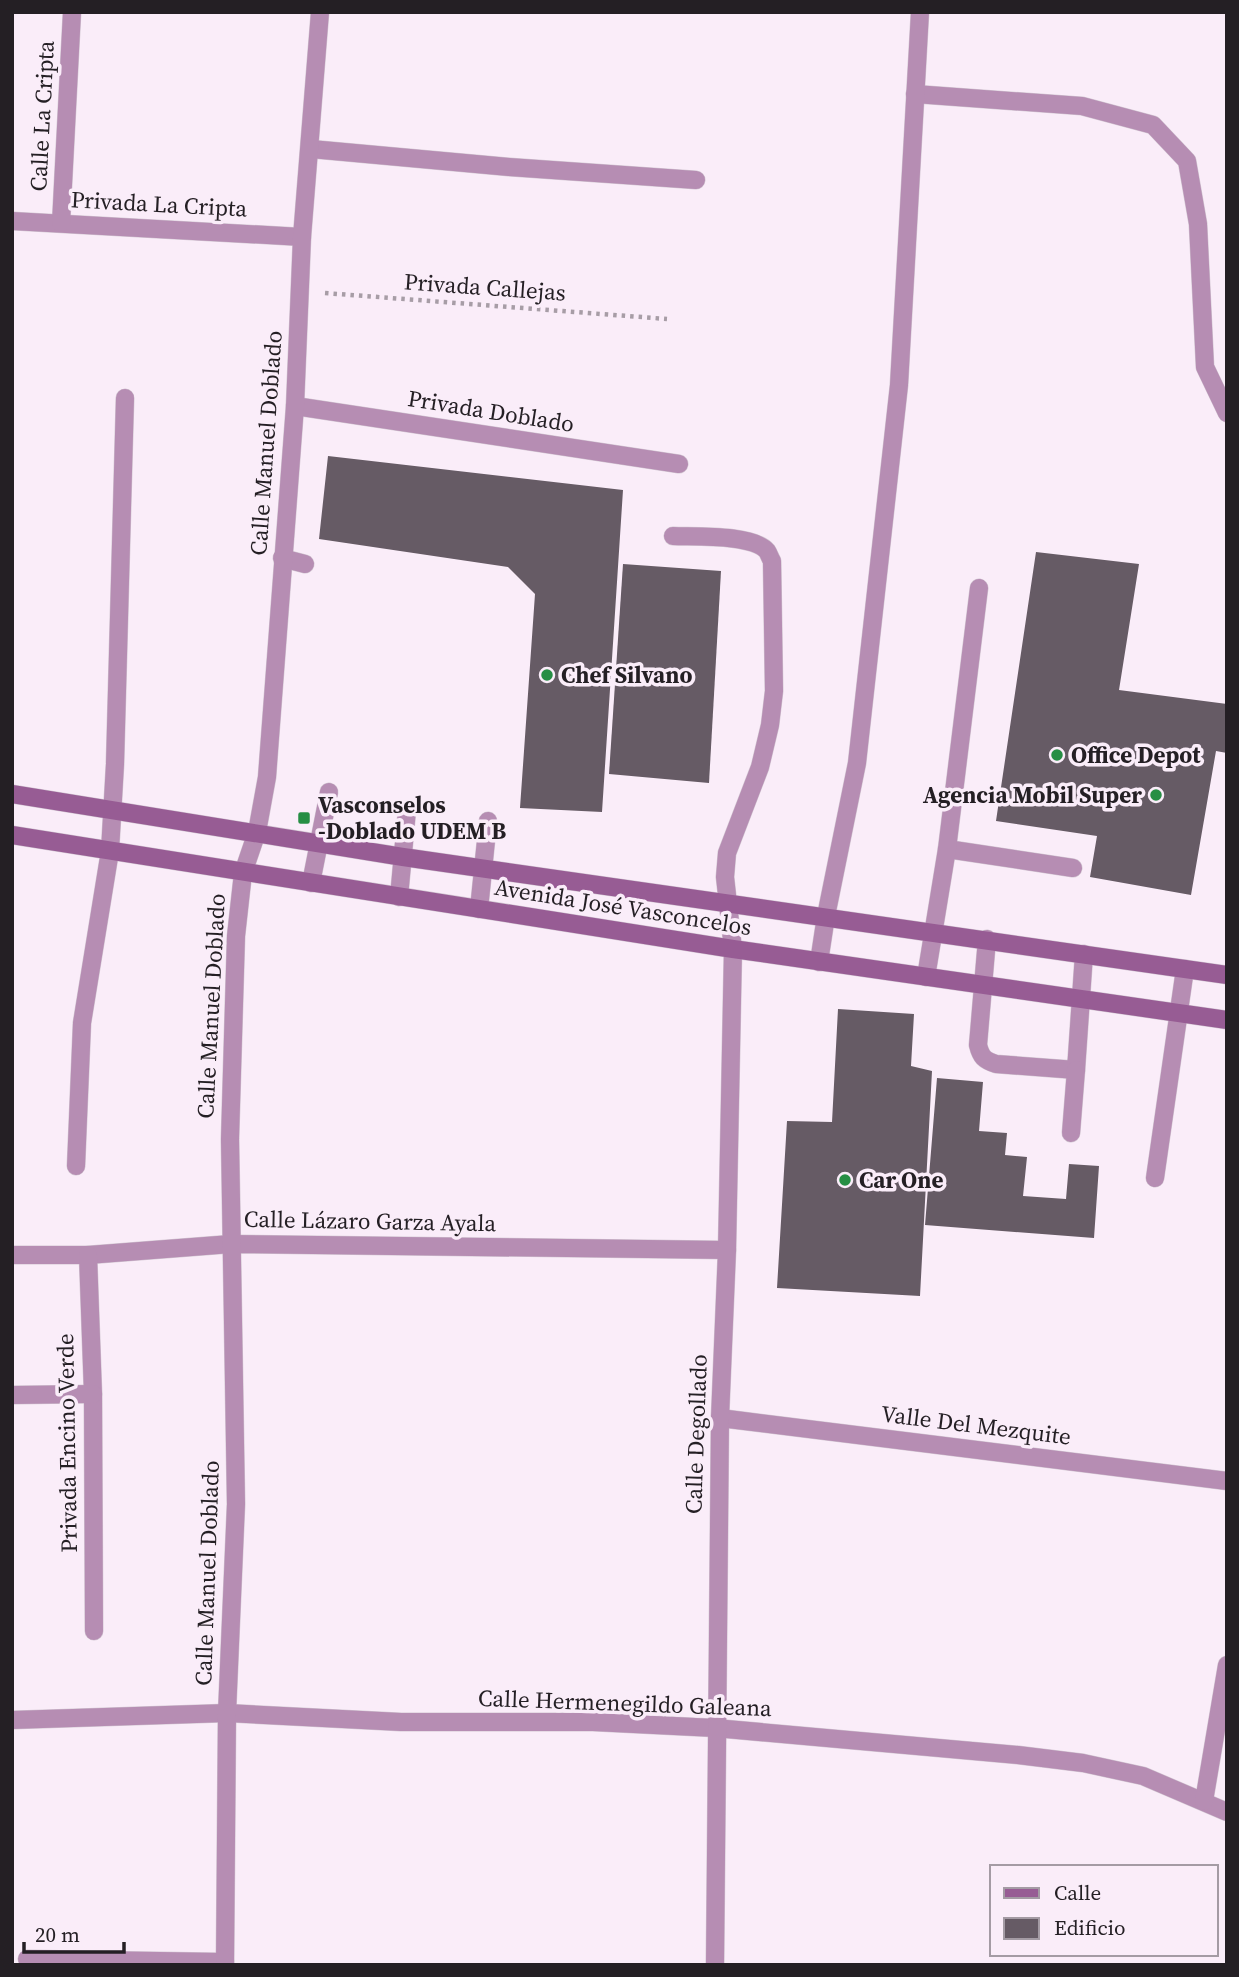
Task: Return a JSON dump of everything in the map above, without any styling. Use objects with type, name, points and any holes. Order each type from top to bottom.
[{"type":"main road","name":"Avenida José Vasconcelos","points":[[12,794],[403,857],[1227,975]]},
{"type":"main road","name":"Avenida José Vasconcelos","points":[[12,835],[733,949],[1227,1020]]},
{"type":"street","name":"Calle La Cripta","points":[[61,223],[72,12]]},
{"type":"street","name":"Calle Manuel Doblado","points":[[225,1963],[227,1713],[236,1504],[231,1099],[236,936],[243,873],[257,832],[267,777],[295,406],[302,237],[320,12]]},
{"type":"street","points":[[819,962],[857,763],[899,385],[920,12]]},
{"type":"street","points":[[915,94],[1082,106],[1153,125],[1187,161],[1198,225],[1205,367],[1227,412]]},
{"type":"street","points":[[311,149],[696,180]]},
{"type":"street","name":"Privada La Cripta","points":[[12,221],[302,237]]},
{"type":"street","points":[[76,1166],[82,1023],[110,851],[113,810],[125,398]]},
{"type":"street","name":"Privada Doblado","points":[[295,406],[679,464]]},
{"type":"street","name":"Calle Degollado","points":[[673,536],[744,540],[767,550],[772,561],[774,691],[770,725],[760,767],[727,853],[725,877],[733,949],[727,1250],[720,1418],[715,1728],[715,1965]]},
{"type":"street","points":[[282,558],[305,564]]},
{"type":"street","points":[[926,977],[947,849],[978,588]]},
{"type":"street","points":[[311,883],[329,792]]},
{"type":"street","points":[[399,897],[407,810]]},
{"type":"street","points":[[479,909],[488,821]]},
{"type":"street","points":[[947,849],[1073,868]]},
{"type":"street","points":[[987,939],[978,1045],[981,1056],[996,1064],[1076,1070]]},
{"type":"street","points":[[1071,1133],[1084,954]]},
{"type":"street","points":[[1156,1178],[1185,969]]},
{"type":"street","name":"Calle Lázaro Garza Ayala","points":[[12,1255],[88,1255],[231,1244],[727,1250]]},
{"type":"street","name":"Privada Encino Verde","points":[[88,1255],[93,1394],[94,1631]]},
{"type":"street","points":[[12,1395],[93,1394]]},
{"type":"street","name":"Valle Del Mezquite","points":[[720,1418],[1227,1481]]},
{"type":"street","points":[[1204,1801],[1227,1665]]},
{"type":"street","name":"Calle Hermenegildo Galeana","points":[[12,1720],[227,1713],[401,1721],[593,1722],[715,1728],[1083,1763],[1143,1776],[1227,1812]]},
{"type":"street","points":[[27,1959],[225,1963]]},
{"type":"path","name":"Privada Callejas","points":[[300,291],[667,319]]},
{"type":"building","points":[[328,456],[623,490],[602,812],[520,808],[535,594],[508,567],[319,539]]},
{"type":"building","points":[[1036,552],[1139,564],[1119,690],[1227,704],[1227,753],[1216,751],[1191,895],[1090,877],[1097,836],[996,821]]},
{"type":"building","points":[[623,564],[721,571],[709,783],[609,774]]},
{"type":"building","points":[[838,1009],[914,1014],[911,1066],[932,1071],[920,1296],[777,1288],[787,1121],[832,1122]]},
{"type":"building","points":[[937,1078],[983,1082],[979,1131],[1007,1133],[1005,1155],[1027,1157],[1023,1196],[1066,1199],[1069,1164],[1099,1166],[1094,1238],[925,1225]]},
{"type":"place","name":"Chef Silvano","points":[[547,675]]},
{"type":"place","name":"Office Depot","points":[[1057,755]]},
{"type":"place","name":"Agencia Mobil Super","points":[[1156,795]]},
{"type":"place","name":"Vasconselos -Doblado UDEM B","points":[[304,818]]},
{"type":"place","name":"Car One","points":[[845,1180]]}]
